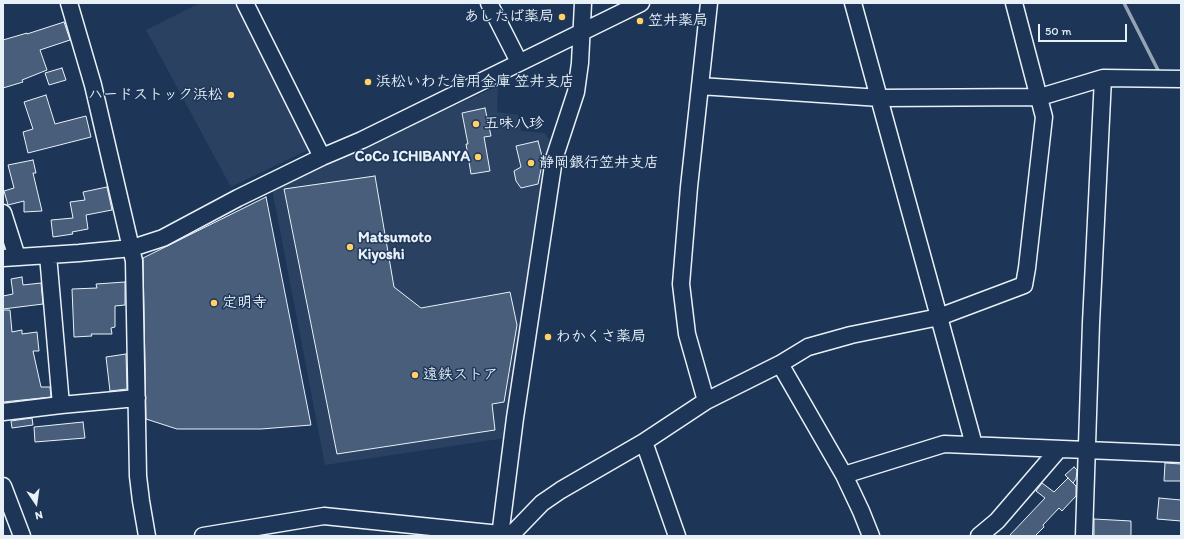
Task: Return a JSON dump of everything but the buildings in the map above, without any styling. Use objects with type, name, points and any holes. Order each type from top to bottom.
[{"type":"street","points":[[69,3],[93,85],[134,261],[138,476],[148,536]]},
{"type":"street","points":[[245,3],[322,157]]},
{"type":"street","points":[[489,3],[519,62]]},
{"type":"street","points":[[500,534],[515,418],[554,159],[576,92],[580,63],[583,3]]},
{"type":"street","points":[[3,213],[10,257],[132,248],[163,238],[238,198],[322,157],[362,140],[641,3]]},
{"type":"street","points":[[706,401],[687,334],[681,284],[689,187],[709,3]]},
{"type":"street","points":[[853,3],[974,445]]},
{"type":"street","points":[[203,536],[240,533],[324,516],[512,534],[542,503],[561,490],[644,442],[706,401],[780,364],[808,347],[851,335],[939,317],[1024,285],[1028,268],[1044,117],[1014,3]]},
{"type":"street","points":[[700,86],[880,98],[1040,98],[1103,78],[1181,80]]},
{"type":"street","points":[[1084,536],[1091,323],[1103,78]]},
{"type":"street","points":[[48,255],[61,405]]},
{"type":"street","points":[[780,364],[844,475],[871,536]]},
{"type":"street","points":[[3,412],[137,398]]},
{"type":"street","points":[[644,442],[677,536]]},
{"type":"street","points":[[844,475],[944,444],[1181,454]]},
{"type":"street","points":[[979,536],[997,521],[1059,449]]},
{"type":"street","points":[[3,486],[22,536]]},
{"type":"shaded area","points":[[200,3],[237,3],[310,149],[231,187],[146,30]]},
{"type":"shaded area","points":[[498,86],[497,112],[518,115],[521,131],[545,133],[552,144],[506,438],[325,465],[272,189]]},
{"type":"waterway","points":[[1124,3],[1160,74]]},
{"type":"place","name":"あしたば薬局","points":[[562,17]]},
{"type":"place","name":"笠井薬局","points":[[640,21]]},
{"type":"place","name":"浜松いわた信用金庫 笠井支店","points":[[368,82]]},
{"type":"place","name":"ハードストック浜松","points":[[231,95]]},
{"type":"place","name":"五味八珍","points":[[476,124]]},
{"type":"place","name":"CoCo ICHIBANYA","points":[[478,157]]},
{"type":"place","name":"静岡銀行笠井支店","points":[[531,163]]},
{"type":"place","name":"Matsumoto Kiyoshi","points":[[350,247]]},
{"type":"place","name":"定明寺","points":[[214,303]]},
{"type":"place","name":"わかくさ薬局","points":[[548,337]]},
{"type":"place","name":"遠鉄ストア","points":[[415,375]]}]
